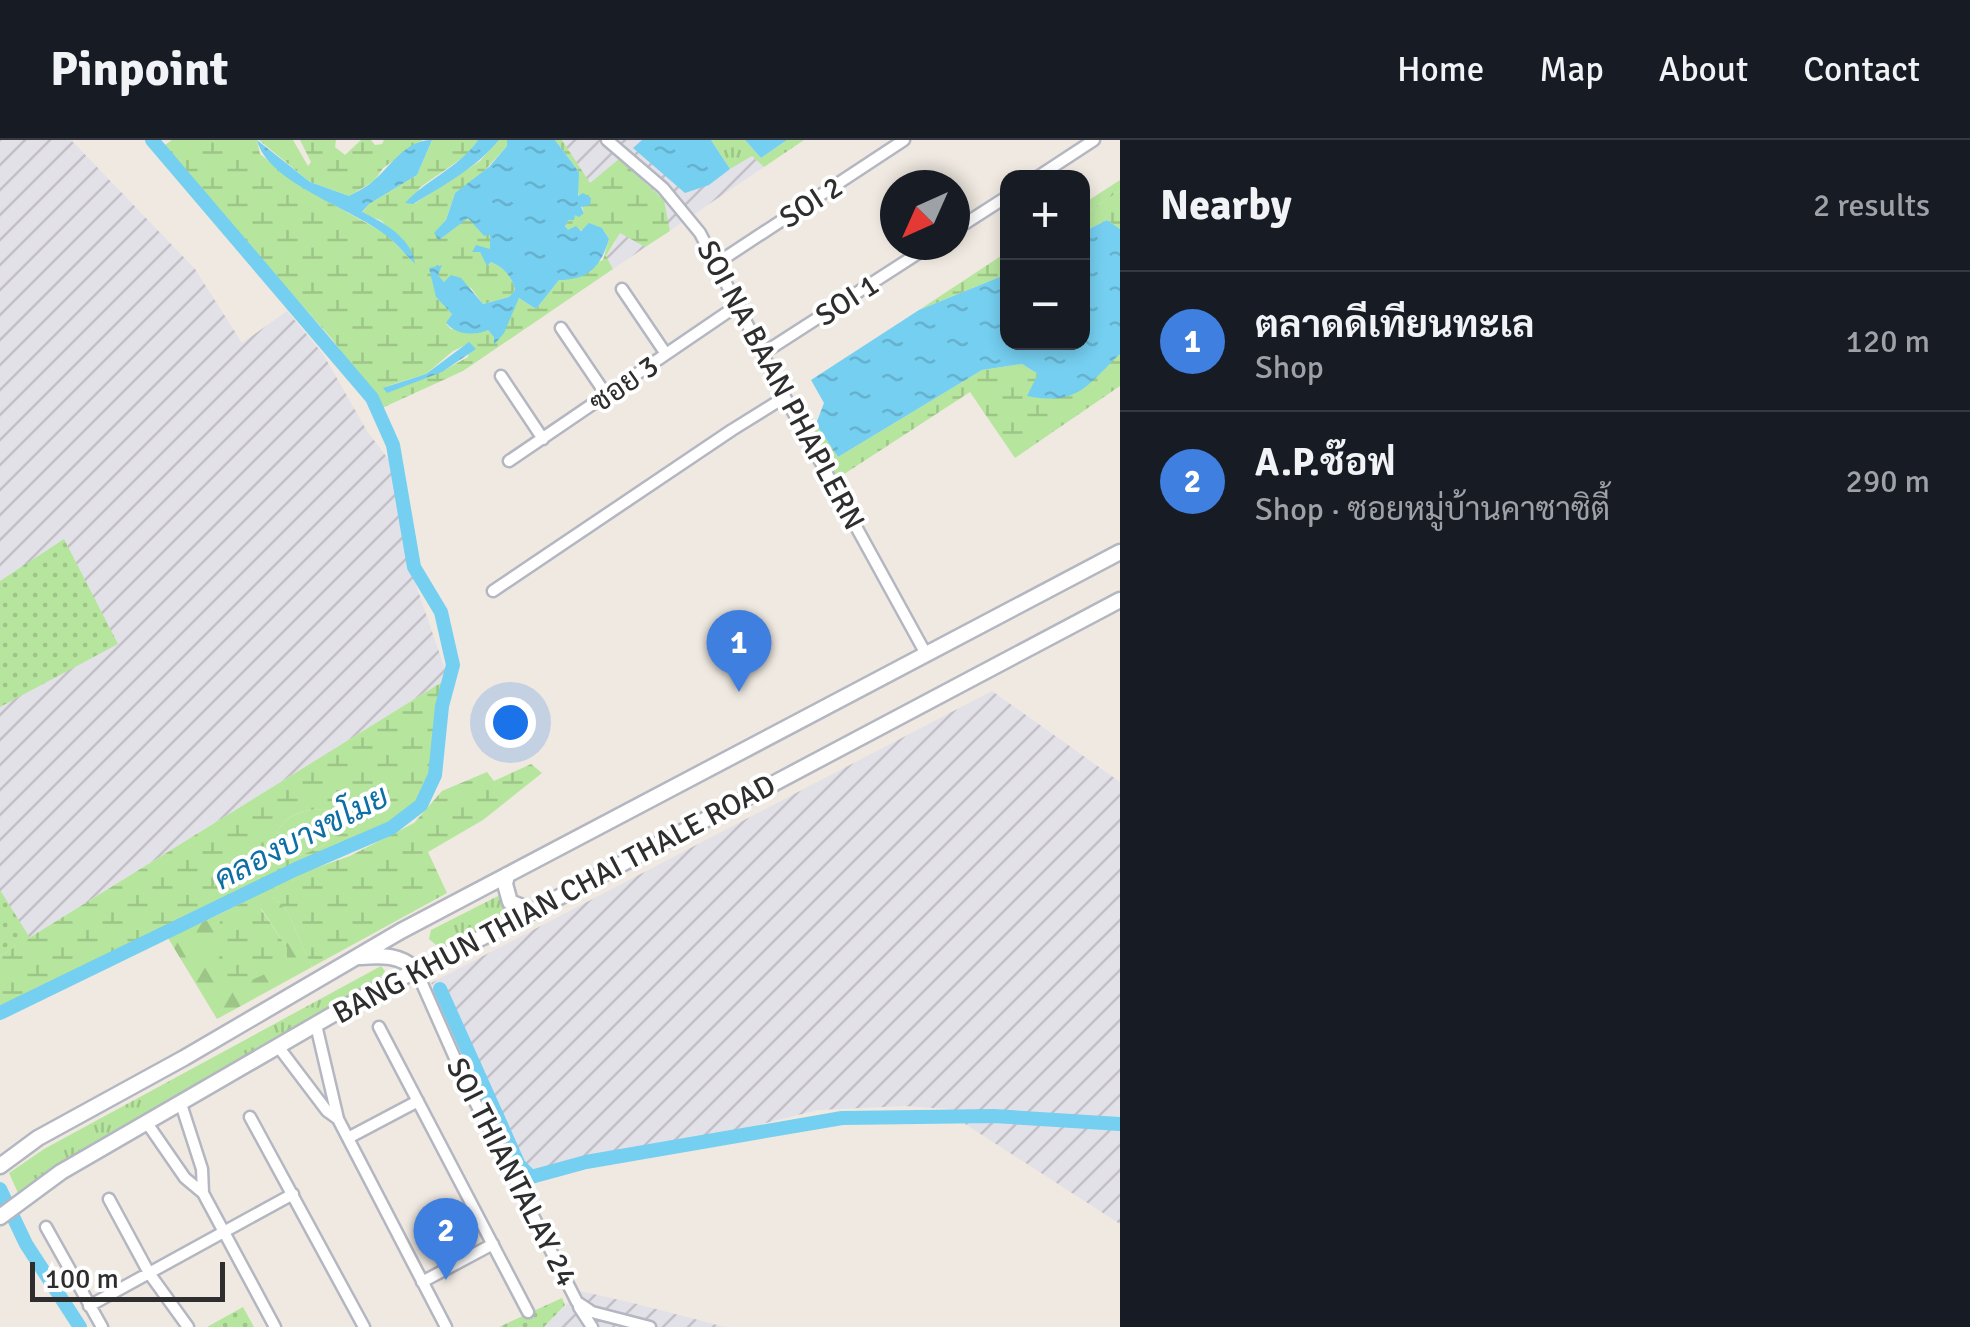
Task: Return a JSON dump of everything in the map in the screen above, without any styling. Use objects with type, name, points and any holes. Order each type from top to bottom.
[{"type":"main road","name":"BANG KHUN THIAN CHAI THALE ROAD","points":[[0,1166],[355,958],[1120,552]]},
{"type":"main road","name":"BANG KHUN THIAN CHAI THALE ROAD","points":[[0,1217],[28,1194],[277,1045],[1120,600]]},
{"type":"main road","points":[[507,875],[504,884],[510,902],[532,911]]},
{"type":"main road","points":[[355,958],[379,955],[406,960],[416,970]]},
{"type":"street","name":"SOI NA BAAN PHAPLERN","points":[[607,140],[681,205],[717,263],[762,354],[926,654]]},
{"type":"street","name":"SOI 2","points":[[717,263],[904,140]]},
{"type":"street","points":[[1048,170],[1094,140]]},
{"type":"street","points":[[970,220],[1000,201]]},
{"type":"street","name":"SOI 1","points":[[762,354],[908,260]]},
{"type":"street","points":[[622,289],[666,354]]},
{"type":"street","name":"ซอย 3","points":[[509,461],[738,306]]},
{"type":"street","points":[[561,328],[607,396]]},
{"type":"street","points":[[501,376],[543,439]]},
{"type":"street","points":[[493,590],[786,397]]},
{"type":"street","name":"SOI THIANTALAY 24","points":[[416,970],[470,1092],[577,1302],[592,1312],[650,1327]]},
{"type":"street","points":[[316,1024],[338,1119],[446,1327]]},
{"type":"street","points":[[379,1027],[528,1312]]},
{"type":"street","points":[[277,1045],[327,1111],[338,1119]]},
{"type":"street","points":[[302,1077],[324,1065]]},
{"type":"street","points":[[348,1138],[418,1101]]},
{"type":"street","points":[[182,1104],[202,1170],[203,1193]]},
{"type":"street","points":[[250,1117],[364,1327]]},
{"type":"street","points":[[146,1123],[185,1178],[203,1193],[274,1327]]},
{"type":"street","points":[[170,1156],[194,1143]]},
{"type":"street","points":[[90,1306],[293,1194]]},
{"type":"street","points":[[109,1199],[149,1272],[188,1327]]},
{"type":"street","points":[[46,1227],[102,1327]]},
{"type":"street","points":[[422,1282],[492,1244]]},
{"type":"street","points":[[577,1302],[592,1327]]},
{"type":"shaded area","points":[[0,140],[71,140],[195,269],[242,343],[287,311],[323,354],[367,431],[392,464],[404,550],[447,675],[442,682],[0,956]]},
{"type":"shaded area","points":[[562,140],[642,140],[634,147],[730,169],[752,156],[764,167],[613,269],[606,256],[616,242],[590,184]]},
{"type":"shaded area","points":[[992,691],[1120,782],[1120,1224],[962,1122],[949,1109],[904,1106],[818,1110],[527,1183],[431,983]]},
{"type":"shaded area","points":[[580,1291],[633,1303],[725,1327],[544,1327]]},
{"type":"green space","points":[[172,140],[257,140],[260,154],[298,185],[386,234],[414,263],[382,221],[362,213],[369,204],[417,175],[432,140],[478,140],[468,154],[419,188],[414,204],[480,161],[499,140],[507,140],[507,146],[476,180],[455,193],[439,240],[468,217],[484,236],[490,234],[491,250],[480,252],[488,265],[491,262],[507,273],[515,290],[509,297],[483,304],[471,288],[444,282],[438,275],[441,265],[429,269],[452,314],[446,324],[451,329],[488,330],[495,337],[494,343],[519,298],[536,309],[559,280],[603,260],[609,239],[602,228],[568,231],[565,225],[575,214],[584,213],[576,186],[579,172],[555,140],[562,140],[590,183],[619,159],[664,200],[670,231],[645,247],[620,233],[606,256],[613,269],[463,371],[382,408],[332,339],[162,147]],"holes":[[[470,343],[468,357],[441,372],[384,387],[426,374],[453,351]]]},
{"type":"green space","points":[[259,140],[293,140],[308,166],[311,162],[300,140],[336,140],[335,147],[345,155],[361,140],[371,140],[375,145],[384,140],[423,140],[383,168],[374,181],[349,196],[310,182]]},
{"type":"green space","points":[[711,140],[745,140],[761,158],[787,140],[804,140],[764,167],[752,156],[730,169]]},
{"type":"green space","points":[[1120,180],[1120,191],[1090,210],[1090,199]]},
{"type":"green space","points":[[1120,191],[1120,229],[1107,220],[1090,228],[1090,210]]},
{"type":"green space","points":[[1000,257],[1000,277],[919,310]]},
{"type":"green space","points":[[1120,354],[1120,386],[1015,458],[970,392],[838,478],[826,460],[808,412],[838,457],[982,370],[1022,364],[1038,374]]},
{"type":"green space","points":[[64,539],[118,644],[0,707],[0,581]]},
{"type":"green space","points":[[442,682],[430,773],[419,802],[392,822],[233,893],[0,1008],[0,956]],"holes":[[[324,809],[340,824],[335,836],[323,846],[299,856],[284,852],[277,832],[291,817],[309,810]]]},
{"type":"green space","points":[[531,764],[542,773],[483,820],[428,852],[447,893],[312,967],[287,911],[274,897],[261,909],[287,948],[287,964],[236,987],[219,969],[220,914],[414,823],[442,791],[487,772],[494,781]]},
{"type":"green space","points":[[324,809],[341,824],[335,836],[299,856],[284,852],[277,832],[281,826],[297,814]]},
{"type":"green space","points":[[0,890],[30,938],[0,956]]},
{"type":"green space","points":[[500,895],[509,912],[441,949],[429,939],[431,930]]},
{"type":"green space","points":[[274,897],[287,911],[312,967],[217,1019],[168,938],[220,914],[220,937],[287,948],[261,908]]},
{"type":"green space","points":[[381,966],[385,971],[382,976],[68,1159],[18,1193],[9,1173],[44,1149]]},
{"type":"green space","points":[[562,1298],[565,1305],[544,1327],[499,1327]]},
{"type":"green space","points":[[243,1307],[254,1327],[207,1327]]},
{"type":"water","points":[[257,140],[310,182],[349,196],[371,183],[405,150],[432,140],[417,175],[362,212],[402,239],[415,264],[391,239],[277,169]]},
{"type":"water","points":[[478,140],[499,140],[459,175],[413,204],[405,203],[462,158]]},
{"type":"water","points":[[507,140],[555,140],[579,172],[578,196],[583,193],[591,198],[590,205],[581,207],[584,213],[575,215],[565,226],[568,230],[576,226],[581,231],[589,223],[602,228],[609,239],[592,270],[559,280],[536,309],[519,298],[504,333],[494,345],[488,330],[466,333],[446,323],[452,314],[436,297],[429,268],[442,265],[438,275],[444,282],[451,275],[461,278],[483,304],[509,297],[515,290],[504,270],[491,262],[487,266],[480,252],[472,252],[476,245],[490,249],[490,235],[484,236],[468,218],[439,240],[434,233],[446,220],[455,193],[489,167],[507,146]]},
{"type":"water","points":[[642,140],[711,140],[730,169],[709,185],[685,193],[633,148]]},
{"type":"water","points":[[745,140],[787,140],[761,158]]},
{"type":"water","points":[[1107,220],[1120,229],[1120,354],[1089,384],[1070,396],[1027,396],[1038,374],[1022,364],[982,370],[838,457],[816,424],[824,403],[811,380],[919,310],[1000,277],[1000,350],[1090,350],[1090,228]]},
{"type":"water","points":[[469,342],[476,349],[442,372],[387,393],[383,388],[426,374]]},
{"type":"waterway","name":"คลองบางขโมย","points":[[0,1013],[296,869],[391,828],[421,805],[435,775],[442,706],[453,665],[441,612],[414,567],[393,445],[372,398],[152,140]]},
{"type":"waterway","points":[[440,989],[519,1165],[531,1177],[586,1162],[842,1118],[994,1116],[1120,1124]]},
{"type":"waterway","name":"คลองบางขโมย","points":[[0,1189],[26,1244],[80,1327]]},
{"type":"place","name":"ตลาดดีเทียนทะเล","points":[[739,692]]},
{"type":"place","name":"A.P.ช๊อฟ","points":[[446,1280]]}]
